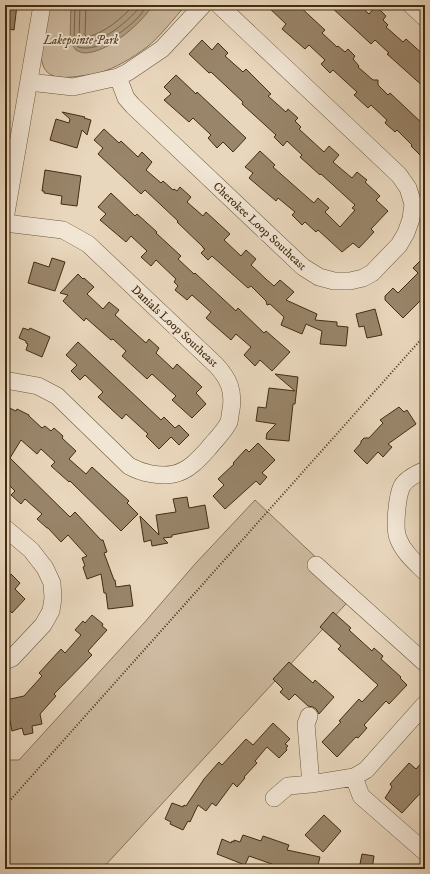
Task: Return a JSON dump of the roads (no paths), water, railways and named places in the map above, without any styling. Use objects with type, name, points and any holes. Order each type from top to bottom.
[{"type":"street","points":[[5,219],[42,5]]},
{"type":"street","points":[[29,82],[73,87],[118,77],[162,49],[203,5]]},
{"type":"street","name":"Cherokee Loop Southeast","points":[[118,77],[126,98],[133,106],[303,267],[319,277],[334,281],[350,281],[363,278],[372,273],[399,245],[406,233],[411,219],[413,204],[408,188],[399,175],[219,5]]},
{"type":"street","points":[[411,5],[425,18]]},
{"type":"street","name":"Danials Loop Southeast","points":[[5,223],[63,230],[88,244],[225,374],[230,384],[232,396],[229,420],[223,432],[197,462],[186,469],[173,474],[154,474],[140,472],[129,466],[57,396],[38,386],[5,380]]},
{"type":"street","points":[[425,470],[412,477],[402,486],[397,505],[396,525],[398,538],[405,552],[425,572]]},
{"type":"street","points":[[5,528],[31,550],[44,568],[52,583],[52,612],[43,625],[12,658],[5,661]]},
{"type":"street","points":[[316,565],[425,663]]},
{"type":"street","points":[[274,798],[288,786],[354,778],[366,770],[425,704]]},
{"type":"street","points":[[309,716],[306,724],[311,784]]},
{"type":"street","points":[[354,778],[361,796],[425,852]]},
{"type":"water","points":[[71,5],[150,5],[151,8],[122,37],[94,52],[85,53],[76,50],[70,42]]},
{"type":"park label","name":"Lakepointe Park","points":[[81,40]]}]
